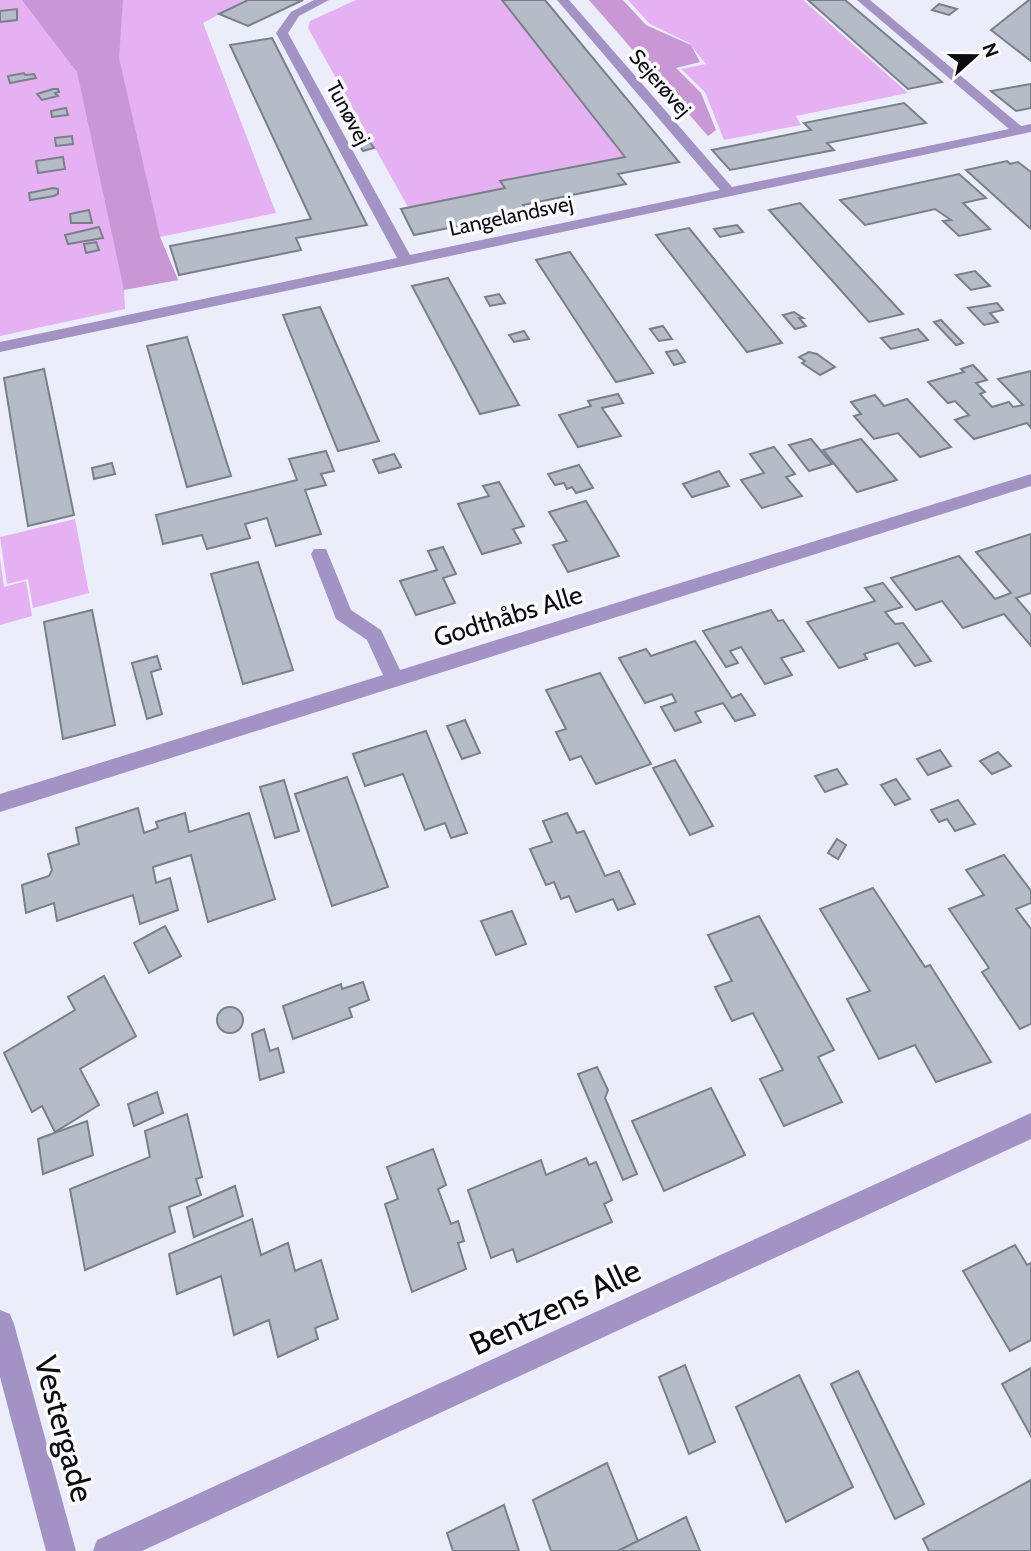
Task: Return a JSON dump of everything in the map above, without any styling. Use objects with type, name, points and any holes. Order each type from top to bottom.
[{"type":"street","name":"Tunøvej","points":[[323,0],[295,14],[282,33],[405,260]]},
{"type":"street","name":"Sejerøvej","points":[[563,0],[729,192]]},
{"type":"street","points":[[863,0],[1025,129]]},
{"type":"street","name":"Langelandsvej","points":[[0,347],[1025,129]]},
{"type":"street","name":"Godthåbs Alle","points":[[0,803],[1031,480]]},
{"type":"street","points":[[320,554],[343,614],[374,635],[396,679]]},
{"type":"street","name":"Bentzens Alle","points":[[108,1551],[1031,1126]]},
{"type":"street","name":"Vestergade","points":[[0,1324],[61,1551]]},
{"type":"shaded area","points":[[0,0],[245,0],[203,23],[276,213],[160,237],[178,280],[124,289],[125,309],[0,336]]},
{"type":"shaded area","points":[[22,0],[123,0],[119,58],[160,237],[178,280],[124,290],[77,72]]},
{"type":"shaded area","points":[[356,0],[502,0],[625,157],[500,181],[505,188],[408,207],[308,28],[310,21]]},
{"type":"shaded area","points":[[589,0],[623,0],[646,25],[691,45],[700,62],[676,68],[701,93],[716,130],[708,136]]},
{"type":"shaded area","points":[[628,0],[803,0],[908,93],[796,116],[801,125],[724,140],[705,92],[681,69],[706,64],[689,43],[650,24]]},
{"type":"shaded area","points":[[75,519],[89,593],[33,608],[28,579],[7,584],[0,537]]},
{"type":"shaded area","points":[[0,558],[4,587],[26,581],[32,616],[0,625]]},
{"type":"building","points":[[248,0],[303,0],[248,26],[219,14]]},
{"type":"building","points":[[502,0],[545,0],[679,162],[618,174],[626,184],[523,205],[527,212],[414,235],[401,209],[505,188],[500,181],[625,157]]},
{"type":"building","points":[[808,0],[845,0],[942,82],[908,89]]},
{"type":"building","points":[[1031,0],[1031,61],[991,30]]},
{"type":"building","points":[[939,4],[957,9],[949,15],[932,10]]},
{"type":"building","points":[[17,9],[17,20],[0,22],[0,11]]},
{"type":"building","points":[[272,38],[367,225],[296,238],[301,250],[179,275],[170,246],[311,219],[230,45]]},
{"type":"building","points":[[34,74],[36,78],[10,83],[8,76]]},
{"type":"building","points":[[1031,84],[1031,108],[1016,111],[991,91]]},
{"type":"building","points":[[58,89],[59,92],[55,93],[58,96],[42,100],[37,94]]},
{"type":"building","points":[[904,103],[926,123],[827,143],[834,150],[730,170],[712,150],[811,130],[804,123]]},
{"type":"building","points":[[66,108],[68,115],[52,117],[51,111]]},
{"type":"building","points":[[72,136],[73,144],[56,146],[55,138]]},
{"type":"building","points":[[368,139],[374,148],[363,151],[357,141]]},
{"type":"building","points":[[63,157],[65,169],[38,173],[36,161]]},
{"type":"building","points":[[1007,161],[1010,164],[1018,162],[1031,172],[1031,229],[966,170]]},
{"type":"building","points":[[959,174],[986,198],[963,203],[990,229],[959,236],[943,221],[951,220],[935,209],[865,225],[840,200]]},
{"type":"building","points":[[58,189],[58,194],[30,200],[29,193]]},
{"type":"building","points":[[800,203],[903,314],[869,322],[769,210]]},
{"type":"building","points":[[89,210],[92,223],[71,223],[70,214]]},
{"type":"building","points":[[737,225],[743,232],[720,237],[714,229]]},
{"type":"building","points":[[99,227],[103,238],[68,244],[65,235]]},
{"type":"building","points":[[689,228],[782,343],[747,352],[656,235]]},
{"type":"building","points":[[96,242],[99,250],[86,253],[84,244]]},
{"type":"building","points":[[570,252],[653,373],[616,382],[536,260]]},
{"type":"building","points":[[975,271],[990,286],[971,290],[956,275]]},
{"type":"building","points":[[448,278],[519,405],[480,414],[412,286]]},
{"type":"building","points":[[499,294],[505,303],[490,306],[485,297]]},
{"type":"building","points":[[997,303],[1003,310],[990,313],[998,322],[984,325],[968,308]]},
{"type":"building","points":[[320,307],[379,441],[338,451],[283,315]]},
{"type":"building","points":[[794,312],[803,318],[799,318],[806,326],[795,329],[783,315]]},
{"type":"building","points":[[941,320],[963,343],[956,345],[934,322]]},
{"type":"building","points":[[663,326],[672,339],[659,341],[650,329]]},
{"type":"building","points":[[918,329],[928,340],[891,349],[881,338]]},
{"type":"building","points":[[524,331],[529,339],[514,342],[509,335]]},
{"type":"building","points":[[187,337],[231,476],[187,487],[147,346]]},
{"type":"building","points":[[677,350],[685,362],[674,365],[666,352]]},
{"type":"building","points":[[809,352],[817,354],[835,367],[820,375],[802,363],[805,361],[799,357]]},
{"type":"building","points":[[973,365],[987,380],[976,383],[985,392],[980,394],[992,407],[1009,402],[1013,407],[1023,405],[998,379],[1031,371],[1031,428],[1027,423],[974,439],[955,420],[969,415],[955,401],[948,403],[928,382],[964,372],[961,369]]},
{"type":"building","points":[[44,369],[74,515],[28,526],[4,378]]},
{"type":"building","points":[[618,394],[623,403],[602,408],[621,436],[578,447],[559,415],[591,406],[588,401]]},
{"type":"building","points":[[875,395],[884,406],[907,399],[951,447],[920,457],[898,433],[874,439],[854,416],[861,414],[851,402]]},
{"type":"building","points":[[811,439],[832,464],[809,471],[789,445]]},
{"type":"building","points":[[861,439],[897,480],[857,492],[823,450]]},
{"type":"building","points":[[774,447],[795,474],[786,477],[802,496],[762,508],[741,480],[764,473],[750,454]]},
{"type":"building","points":[[326,451],[334,471],[321,474],[326,485],[305,490],[321,534],[276,546],[267,518],[245,524],[250,538],[207,549],[202,535],[163,544],[156,515],[297,480],[289,459]]},
{"type":"building","points":[[394,454],[401,467],[379,473],[373,460]]},
{"type":"building","points":[[112,463],[115,474],[94,479],[92,468]]},
{"type":"building","points":[[579,465],[593,488],[576,493],[572,487],[567,489],[564,483],[555,485],[548,474]]},
{"type":"building","points":[[719,471],[729,486],[692,497],[683,484]]},
{"type":"building","points":[[499,482],[524,526],[513,529],[521,543],[482,554],[458,504],[489,496],[483,486]]},
{"type":"building","points":[[586,501],[619,556],[568,572],[553,545],[567,541],[549,512]]},
{"type":"building","points":[[1031,534],[1031,593],[1016,598],[1031,615],[1031,646],[1004,614],[963,628],[942,601],[916,610],[891,578],[959,556],[995,599],[1011,593],[976,552]]},
{"type":"building","points":[[443,547],[456,574],[443,578],[455,603],[416,615],[400,581],[437,570],[428,551]]},
{"type":"building","points":[[258,562],[293,670],[243,684],[211,574]]},
{"type":"building","points":[[883,583],[902,607],[885,612],[895,624],[903,623],[931,661],[915,666],[898,643],[864,654],[867,659],[839,668],[807,622],[875,601],[865,588]]},
{"type":"building","points":[[92,610],[115,725],[63,739],[44,622]]},
{"type":"building","points":[[771,610],[778,621],[783,620],[804,651],[781,658],[792,675],[765,684],[741,647],[730,651],[738,663],[726,667],[703,631]]},
{"type":"building","points":[[695,641],[732,698],[741,694],[755,715],[735,721],[723,703],[695,712],[701,722],[675,731],[661,707],[676,702],[672,694],[645,703],[619,658],[646,649],[651,656]]},
{"type":"building","points":[[157,656],[161,669],[151,672],[162,714],[147,719],[132,663]]},
{"type":"building","points":[[600,673],[651,764],[596,784],[581,756],[570,760],[556,732],[566,729],[546,690]]},
{"type":"building","points":[[465,720],[480,753],[462,759],[447,726]]},
{"type":"building","points":[[426,731],[467,833],[451,838],[445,823],[425,830],[403,774],[365,786],[353,754]]},
{"type":"building","points":[[940,750],[951,766],[928,775],[917,759]]},
{"type":"building","points":[[998,752],[1011,766],[992,774],[980,761]]},
{"type":"building","points":[[675,760],[713,826],[690,835],[653,768]]},
{"type":"building","points":[[837,769],[847,784],[825,792],[815,776]]},
{"type":"building","points":[[347,777],[388,887],[332,906],[295,794]]},
{"type":"building","points":[[896,779],[910,799],[895,805],[881,785]]},
{"type":"building","points":[[284,780],[299,831],[275,838],[260,787]]},
{"type":"building","points":[[958,800],[975,824],[955,831],[947,819],[939,822],[931,810]]},
{"type":"building","points":[[138,808],[144,833],[158,828],[156,822],[185,813],[189,832],[249,813],[275,899],[208,922],[191,855],[153,867],[156,883],[170,878],[178,910],[140,924],[133,895],[57,921],[54,903],[26,913],[22,885],[49,876],[52,870],[48,854],[79,844],[76,828]]},
{"type":"building","points":[[567,813],[577,833],[584,831],[605,876],[619,871],[635,904],[618,910],[613,899],[576,912],[569,896],[561,899],[554,882],[546,885],[530,849],[552,842],[543,821]]},
{"type":"building","points":[[837,839],[846,845],[838,859],[828,853]]},
{"type":"building","points":[[1004,855],[1031,891],[1031,903],[1016,909],[1031,929],[1031,1024],[1020,1029],[982,972],[989,968],[949,909],[984,895],[966,870]]},
{"type":"building","points":[[873,888],[925,967],[930,965],[991,1062],[936,1082],[915,1045],[879,1059],[847,999],[870,991],[820,909]]},
{"type":"building","points":[[512,911],[526,944],[496,955],[481,921]]},
{"type":"building","points":[[759,916],[834,1050],[818,1057],[842,1102],[784,1126],[760,1079],[783,1070],[753,1013],[732,1021],[715,987],[732,981],[708,935]]},
{"type":"building","points":[[165,926],[181,956],[149,973],[134,943]]},
{"type":"building","points":[[104,976],[136,1036],[80,1069],[99,1105],[55,1132],[42,1106],[32,1112],[4,1053],[75,1010],[68,997]]},
{"type":"building","points":[[363,982],[369,1000],[349,1008],[352,1017],[293,1039],[283,1006],[341,984],[342,989]]},
{"type":"building","points":[[230,1007],[239,1011],[243,1020],[239,1029],[230,1033],[221,1029],[217,1020],[221,1011]]},
{"type":"building","points":[[264,1029],[270,1051],[278,1048],[284,1072],[260,1080],[252,1034]]},
{"type":"building","points":[[597,1067],[608,1090],[605,1098],[637,1174],[623,1180],[578,1074]]},
{"type":"building","points":[[711,1088],[745,1155],[664,1191],[632,1121]]},
{"type":"building","points":[[157,1092],[163,1113],[134,1126],[128,1104]]},
{"type":"building","points":[[187,1114],[202,1177],[196,1179],[201,1195],[169,1207],[175,1232],[85,1270],[70,1189],[150,1157],[145,1131]]},
{"type":"building","points":[[87,1121],[93,1155],[43,1174],[38,1139]]},
{"type":"building","points":[[433,1149],[446,1185],[438,1189],[451,1224],[458,1221],[464,1241],[458,1243],[466,1269],[412,1292],[385,1204],[398,1199],[387,1167]]},
{"type":"building","points":[[586,1158],[589,1165],[596,1162],[612,1200],[604,1204],[612,1222],[517,1262],[513,1249],[491,1258],[468,1190],[541,1160],[546,1175]]},
{"type":"building","points":[[235,1186],[243,1216],[194,1237],[187,1207]]},
{"type":"building","points":[[252,1219],[261,1255],[288,1243],[295,1271],[321,1260],[338,1319],[315,1328],[318,1339],[278,1357],[269,1320],[234,1335],[221,1276],[177,1294],[169,1254]]},
{"type":"building","points":[[1015,1245],[1027,1265],[1031,1263],[1031,1340],[1010,1351],[963,1271]]},
{"type":"building","points":[[685,1365],[715,1442],[689,1454],[659,1377]]},
{"type":"building","points":[[1031,1368],[1031,1436],[1002,1384]]},
{"type":"building","points":[[858,1371],[924,1504],[895,1519],[831,1384]]},
{"type":"building","points":[[799,1375],[853,1487],[786,1522],[736,1407]]},
{"type":"building","points":[[607,1463],[638,1541],[618,1551],[551,1551],[533,1500]]},
{"type":"building","points":[[1031,1480],[1031,1551],[929,1551],[923,1539]]},
{"type":"building","points":[[504,1505],[519,1551],[453,1551],[447,1533]]},
{"type":"building","points":[[686,1517],[700,1551],[618,1551]]}]
